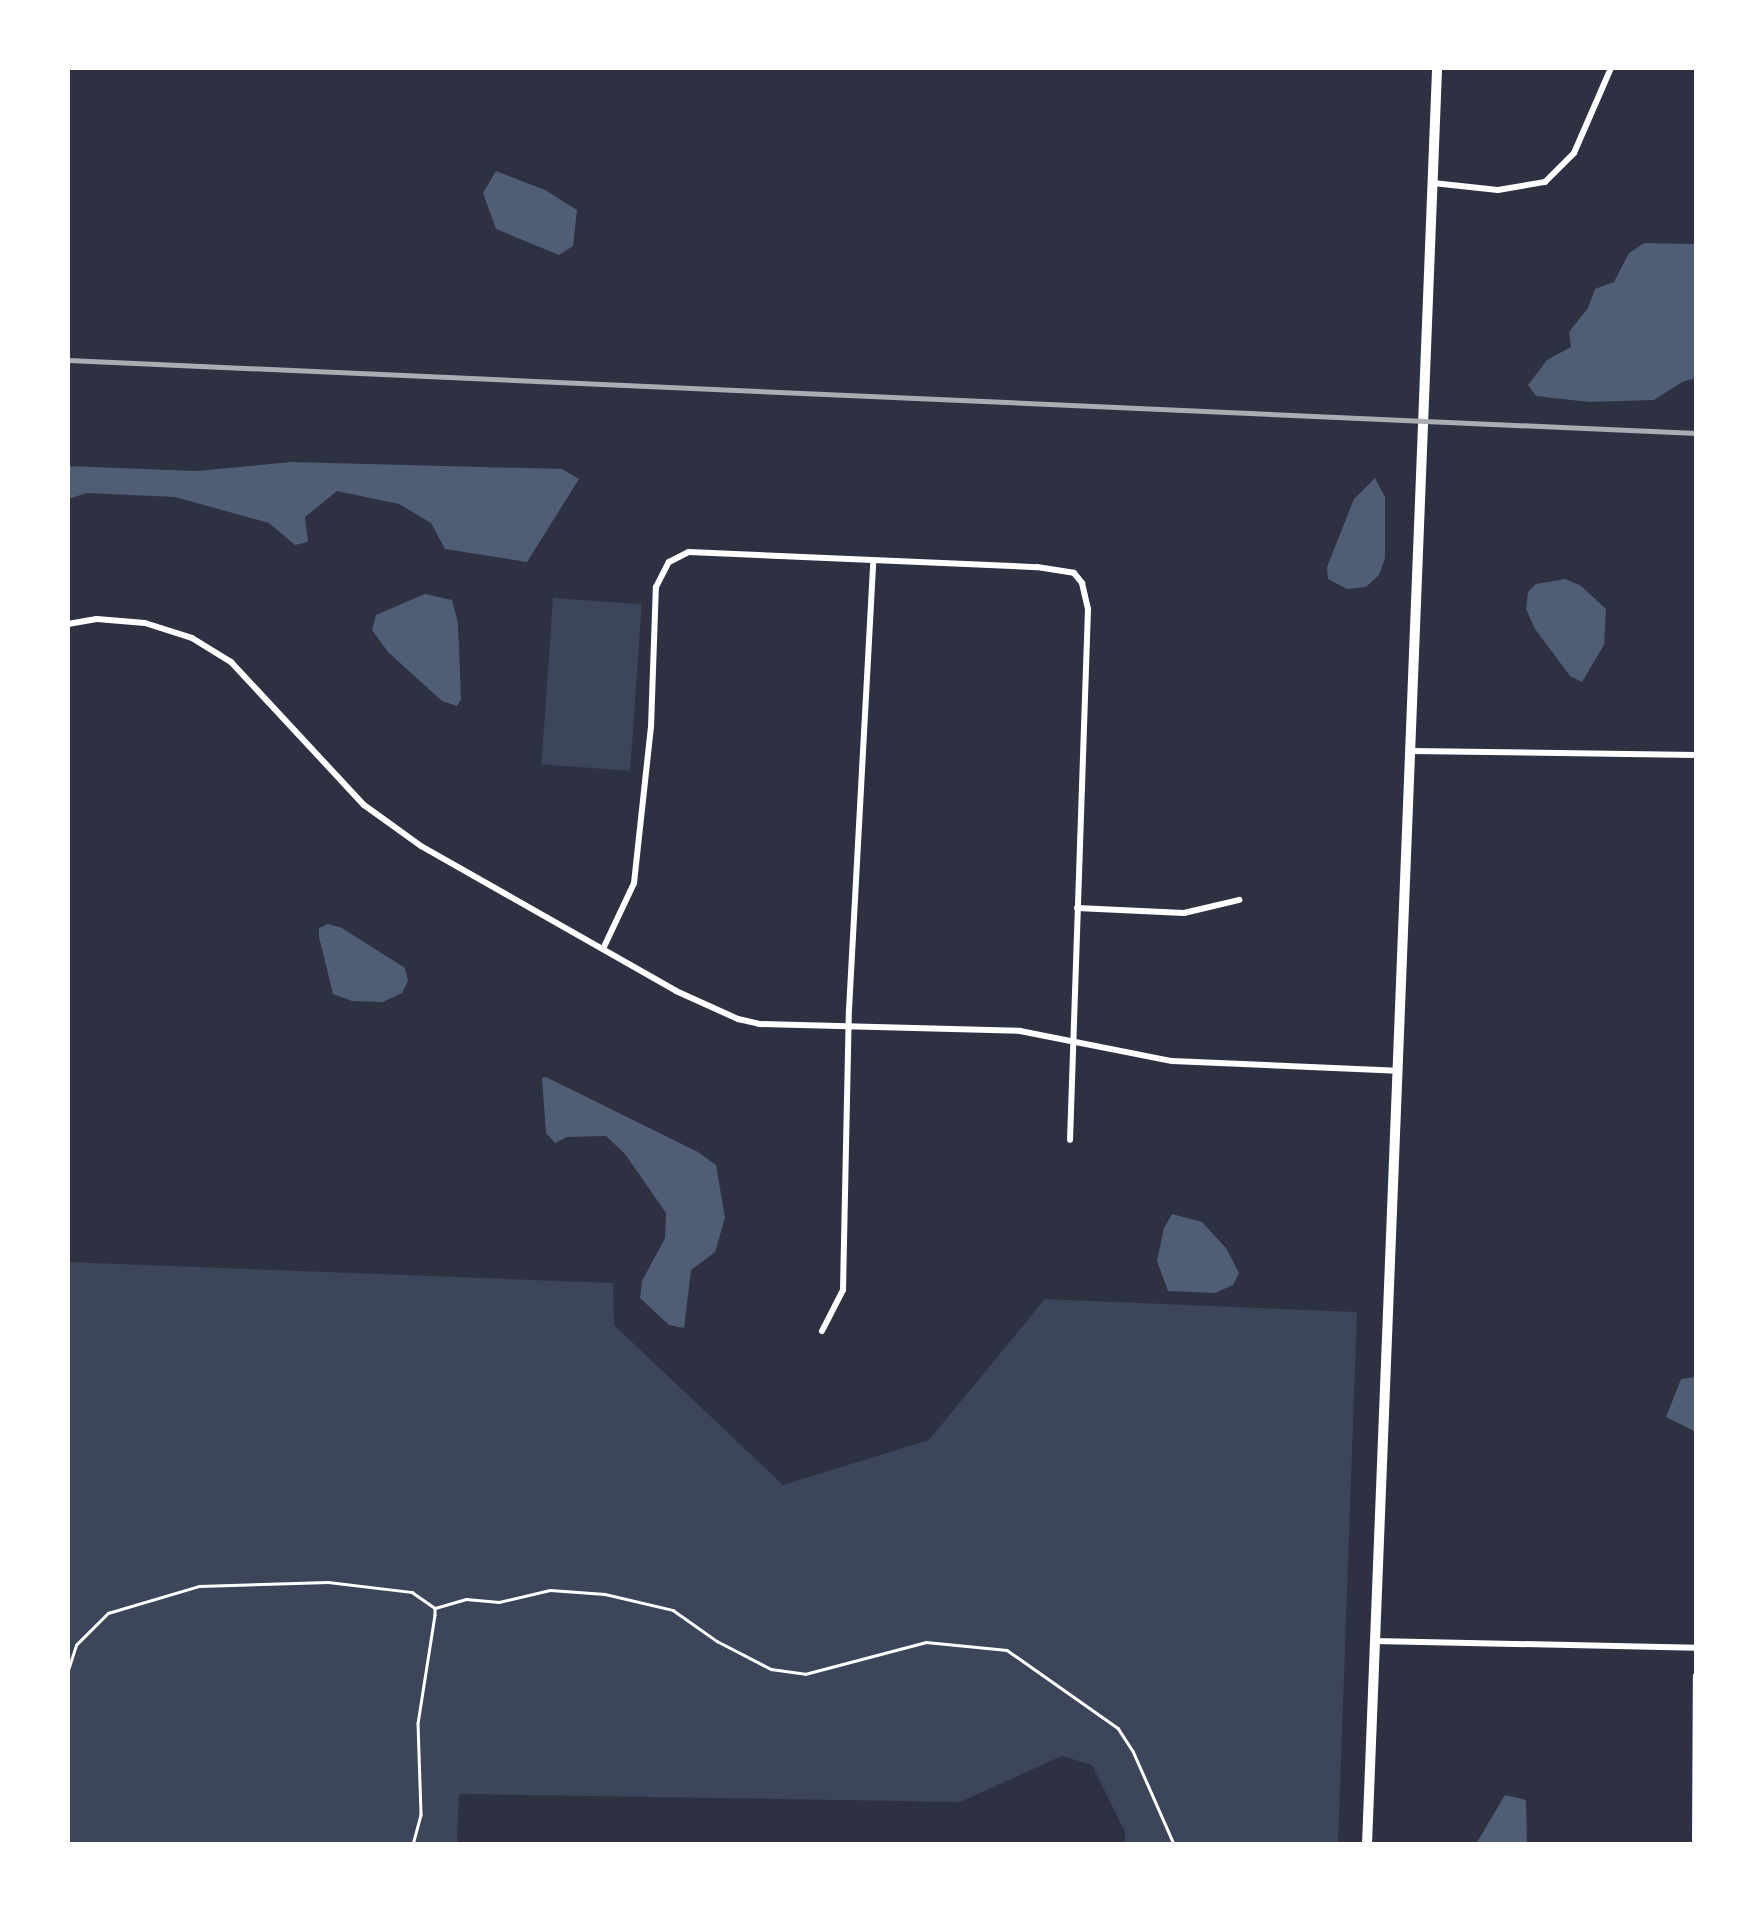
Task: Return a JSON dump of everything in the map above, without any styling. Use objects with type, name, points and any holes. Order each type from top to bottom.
[{"type":"main road","points":[[1367,1844],[1437,68]]},
{"type":"street","points":[[1432,183],[1498,190],[1545,182],[1574,153],[1611,68]]},
{"type":"street","points":[[603,949],[634,884],[651,727],[656,586],[669,562],[690,552],[1037,566],[1074,573],[1082,583],[1088,609],[1070,1140]]},
{"type":"street","points":[[822,1331],[842,1290],[848,1028],[873,562]]},
{"type":"street","points":[[68,624],[97,619],[145,622],[192,638],[231,662],[364,805],[421,846],[676,991],[738,1019],[759,1024],[848,1028],[1020,1031],[1172,1061],[1397,1071]]},
{"type":"street","points":[[1411,751],[1696,755]]},
{"type":"street","points":[[1076,908],[1184,913],[1239,900]]},
{"type":"street","points":[[1375,1640],[1696,1648]]},
{"type":"street","points":[[1694,1844],[1696,1676]]},
{"type":"path","points":[[68,1670],[76,1645],[108,1613],[199,1586],[328,1582],[412,1592],[435,1608]]},
{"type":"path","points":[[435,1608],[466,1599],[498,1602],[550,1590],[605,1594],[673,1610],[717,1642],[770,1669],[805,1674],[926,1642],[1007,1650],[1118,1728],[1133,1750],[1174,1844]]},
{"type":"path","points":[[413,1844],[421,1815],[418,1722],[430,1667],[435,1608]]},
{"type":"path","points":[[68,1782],[68,1818]]},
{"type":"shaded area","points":[[496,171],[545,190],[577,210],[573,246],[559,255],[496,229],[483,193]]},
{"type":"shaded area","points":[[1644,243],[1696,244],[1696,378],[1654,400],[1589,402],[1536,396],[1528,385],[1547,360],[1571,347],[1569,332],[1588,308],[1595,289],[1614,282],[1629,253]]},
{"type":"shaded area","points":[[292,462],[562,469],[579,479],[527,562],[445,549],[431,523],[399,504],[337,491],[305,517],[308,542],[295,545],[269,523],[175,497],[87,493],[68,499],[68,466],[196,471]]},
{"type":"shaded area","points":[[1375,478],[1385,497],[1385,558],[1379,575],[1366,587],[1347,589],[1328,579],[1327,567],[1354,499]]},
{"type":"shaded area","points":[[1565,579],[1580,585],[1606,609],[1604,645],[1582,682],[1570,676],[1535,629],[1526,609],[1528,592],[1536,584]]},
{"type":"shaded area","points":[[425,594],[452,600],[458,623],[461,699],[457,706],[442,701],[388,652],[372,630],[376,615]]},
{"type":"shaded area","points":[[553,598],[642,604],[630,771],[541,765]]},
{"type":"shaded area","points":[[328,924],[342,928],[405,968],[408,981],[402,993],[383,1002],[352,1001],[333,994],[319,937],[319,928]]},
{"type":"shaded area","points":[[542,1078],[698,1152],[716,1165],[725,1218],[715,1252],[691,1270],[684,1328],[669,1325],[640,1298],[642,1281],[665,1238],[666,1213],[625,1154],[606,1136],[567,1137],[555,1143],[546,1133]]},
{"type":"shaded area","points":[[1172,1214],[1202,1222],[1226,1248],[1239,1273],[1233,1285],[1215,1293],[1168,1291],[1157,1261],[1164,1228]]},
{"type":"shaded area","points":[[68,1262],[613,1283],[614,1325],[783,1485],[929,1440],[1045,1299],[1357,1312],[1338,1844],[1125,1844],[1125,1832],[1092,1765],[1062,1756],[960,1802],[459,1794],[457,1844],[68,1844]]},
{"type":"shaded area","points":[[1696,1377],[1696,1432],[1666,1417],[1681,1379]]},
{"type":"shaded area","points":[[1505,1795],[1526,1800],[1527,1844],[1476,1844]]},
{"type":"railway","points":[[68,360],[1696,433]]}]
